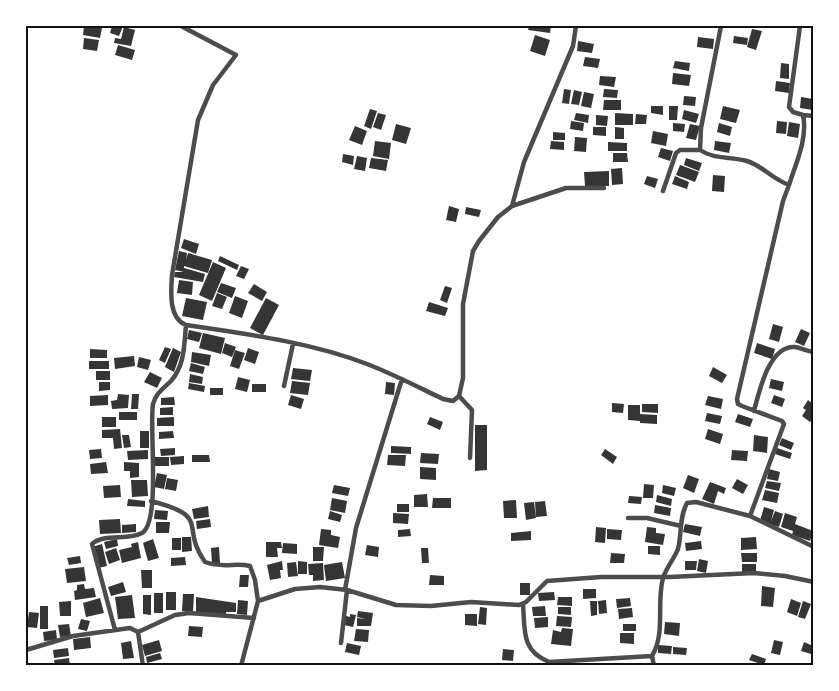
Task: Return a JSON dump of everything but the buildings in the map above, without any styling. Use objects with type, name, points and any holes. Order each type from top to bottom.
[{"type":"street","points":[[181,26],[236,55],[213,85],[198,120],[174,259],[171,291],[177,319],[186,325],[293,344],[366,363],[448,401],[453,401],[459,396],[463,378],[463,304],[473,251],[479,241],[498,217],[512,206],[559,189],[604,188]]},
{"type":"street","points":[[512,206],[524,162],[573,46],[576,26]]},
{"type":"street","points":[[700,150],[701,128],[721,26]]},
{"type":"street","points":[[800,26],[789,107],[793,112],[813,116]]},
{"type":"street","points":[[750,516],[784,424],[782,421],[738,404],[737,399],[783,201],[801,144],[803,115]]},
{"type":"street","points":[[663,191],[676,153],[680,150],[700,150],[717,158],[744,160],[760,166],[789,185]]},
{"type":"street","points":[[115,630],[92,544],[99,540],[141,533],[150,521],[153,404],[155,397],[179,369],[184,355],[186,325]]},
{"type":"street","points":[[284,386],[293,344]]},
{"type":"street","points":[[754,411],[764,374],[772,361],[782,351],[793,346],[813,352]]},
{"type":"street","points":[[341,643],[346,590],[356,528],[402,379]]},
{"type":"street","points":[[459,396],[472,410],[470,458]]},
{"type":"street","points":[[152,501],[173,507],[191,519],[197,545],[205,562],[218,567],[250,566],[258,600],[241,666]]},
{"type":"street","points":[[654,666],[652,656],[659,643],[663,577],[678,547],[682,512],[687,503],[696,502],[750,516],[813,547]]},
{"type":"street","points":[[628,518],[647,518],[681,526]]},
{"type":"street","points":[[258,600],[295,589],[320,587],[346,590],[396,605],[471,602],[519,605],[523,604],[547,581],[601,577],[754,573],[813,582]]},
{"type":"street","points":[[523,604],[528,646],[538,657],[549,662],[652,656]]},
{"type":"street","points":[[138,632],[175,615],[189,613],[254,618]]},
{"type":"street","points":[[26,650],[73,636],[133,628],[138,632],[143,666]]}]
